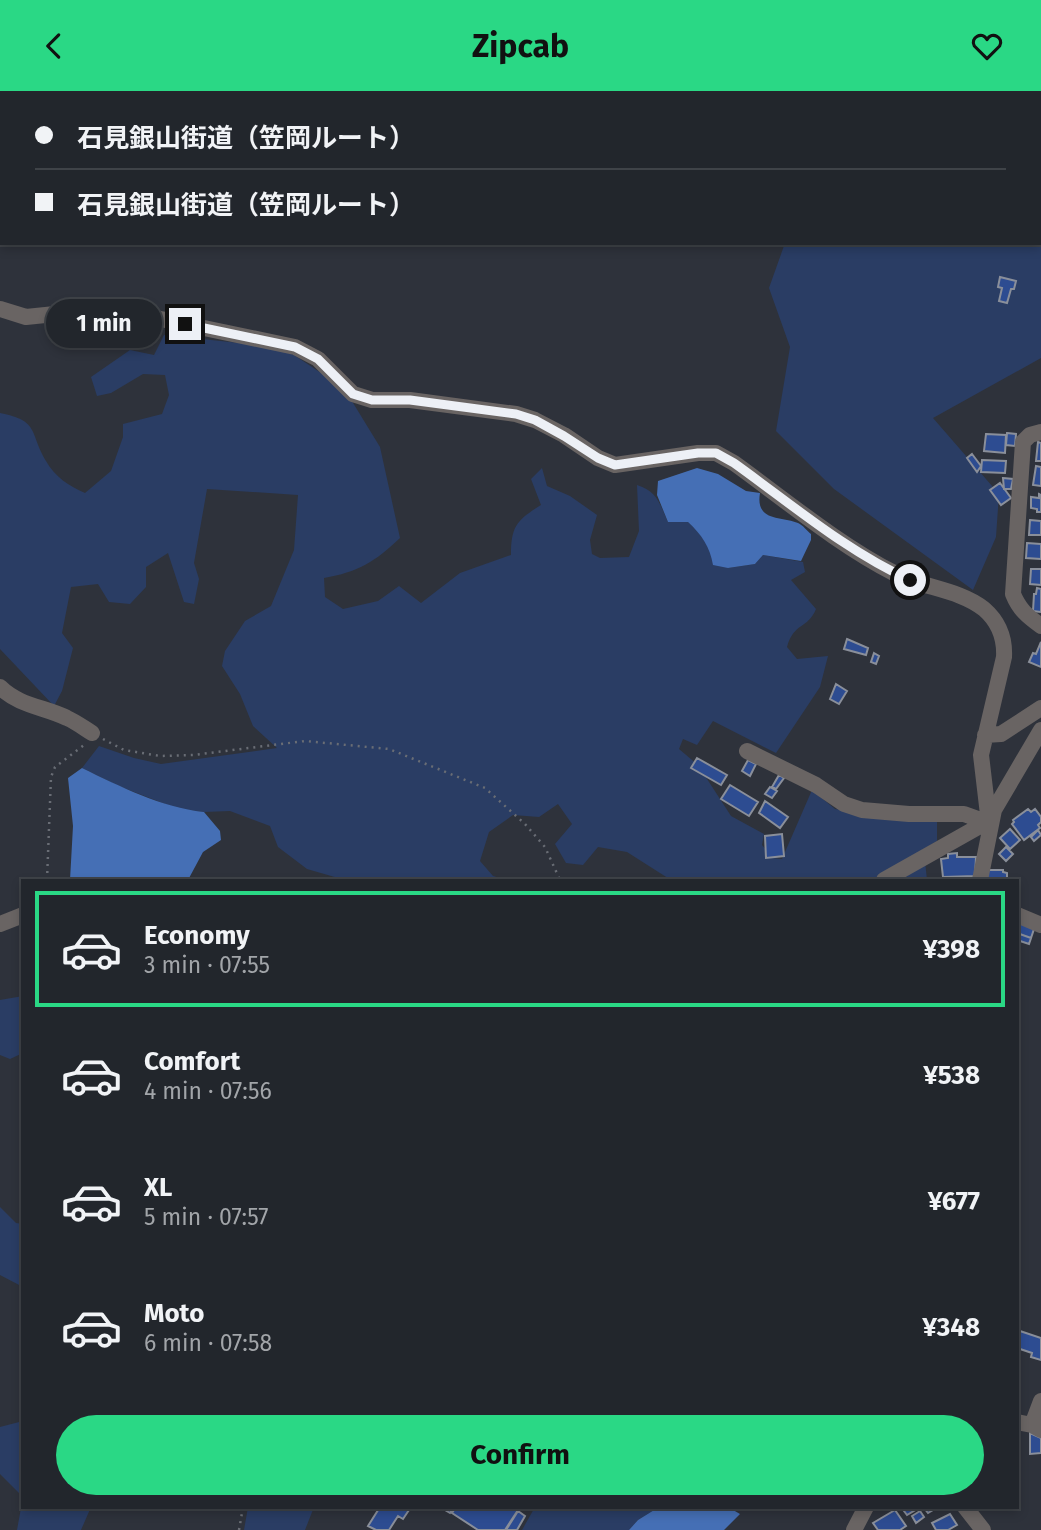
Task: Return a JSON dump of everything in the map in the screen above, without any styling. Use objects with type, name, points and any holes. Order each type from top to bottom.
[{"type":"street","points":[[0,309],[26,317],[79,309],[113,309],[295,347],[318,359],[353,394],[372,400],[410,400],[516,414],[555,430],[598,458],[615,465],[698,453],[716,453],[892,572],[968,599],[989,615],[1002,634],[1004,657],[985,735],[981,765],[989,823]]},
{"type":"street","points":[[1041,432],[1030,435],[1023,442],[1013,594],[1018,606],[1041,626]]},
{"type":"street","points":[[0,687],[7,694],[38,709],[66,717],[92,733]]},
{"type":"street","points":[[985,735],[1002,734],[1041,708]]},
{"type":"street","points":[[980,879],[989,823],[1006,786],[1041,730]]},
{"type":"street","points":[[747,751],[816,785],[844,804],[862,810],[909,814],[964,814],[989,823]]},
{"type":"street","points":[[886,879],[989,823]]},
{"type":"street","points":[[0,923],[21,916]]},
{"type":"street","points":[[1019,916],[1041,925]]},
{"type":"street","points":[[1030,1425],[1041,1401]]},
{"type":"street","points":[[854,1530],[865,1509]]},
{"type":"street","points":[[967,1509],[983,1530]]},
{"type":"path","points":[[47,879],[51,777],[55,767],[86,743],[92,733],[124,750],[160,756],[193,755],[305,741],[389,749],[485,788],[525,824],[545,848],[559,879]]},
{"type":"path","points":[[239,1530],[243,1509]]},
{"type":"shaded area","points":[[784,245],[1041,245],[1041,358],[933,418],[999,494],[996,537],[973,590],[834,489],[776,431],[790,347],[769,288]]},
{"type":"shaded area","points":[[164,335],[268,346],[294,355],[333,381],[350,398],[380,447],[400,538],[365,565],[347,573],[324,578],[325,597],[343,609],[378,601],[399,586],[421,603],[460,573],[511,555],[512,537],[517,525],[541,505],[531,479],[542,468],[547,486],[570,496],[597,515],[590,540],[592,554],[600,558],[629,557],[639,531],[637,485],[653,495],[668,522],[688,522],[701,533],[710,551],[728,568],[755,564],[763,555],[803,562],[805,572],[791,580],[816,609],[809,620],[793,633],[787,647],[797,659],[828,656],[820,687],[776,753],[713,721],[697,745],[683,739],[679,749],[698,765],[731,816],[764,834],[762,845],[773,858],[782,859],[812,790],[835,809],[880,816],[937,819],[937,841],[874,879],[669,879],[627,852],[598,847],[583,865],[566,863],[555,844],[572,824],[558,804],[539,817],[513,815],[489,832],[480,861],[493,876],[504,879],[342,879],[307,869],[278,847],[270,826],[230,811],[178,809],[116,785],[82,768],[99,746],[161,764],[277,748],[253,726],[240,694],[222,666],[225,651],[245,621],[271,606],[294,550],[298,495],[207,489],[194,563],[199,579],[194,604],[184,602],[168,553],[146,567],[146,587],[130,604],[109,602],[98,584],[71,587],[62,633],[73,648],[62,691],[54,706],[0,649],[0,413],[28,424],[54,472],[85,493],[111,471],[123,437],[123,424],[162,414],[169,395],[165,375],[143,374],[111,393],[97,396],[91,377],[130,350],[154,355]]},
{"type":"shaded area","points":[[697,468],[718,474],[746,491],[760,493],[762,509],[766,513],[798,523],[811,534],[801,561],[763,555],[755,564],[728,568],[713,565],[705,542],[688,522],[668,522],[657,495],[658,481]]},
{"type":"shaded area","points":[[82,768],[157,801],[204,812],[220,831],[221,840],[203,852],[189,879],[70,879],[73,826],[68,778]]},
{"type":"shaded area","points":[[925,861],[927,879],[894,879]]},
{"type":"shaded area","points":[[21,996],[21,1054],[10,1059],[0,1055],[0,1000]]},
{"type":"shaded area","points":[[0,1207],[16,1223],[21,1224],[21,1286],[0,1275]]},
{"type":"shaded area","points":[[21,1422],[21,1495],[0,1474],[0,1427]]},
{"type":"shaded area","points":[[21,1508],[90,1509],[81,1530],[17,1530]]},
{"type":"shaded area","points":[[248,1509],[313,1509],[305,1530],[244,1530]]},
{"type":"shaded area","points":[[534,1509],[656,1509],[638,1520],[629,1530],[522,1530]]},
{"type":"shaded area","points":[[656,1509],[731,1509],[740,1514],[724,1530],[629,1530],[638,1520]]},
{"type":"building","points":[[1000,277],[1016,281],[1007,303],[999,301],[1002,288],[998,287]]},
{"type":"building","points":[[1007,433],[1016,434],[1015,446],[1006,445]]},
{"type":"building","points":[[986,434],[1006,435],[1005,453],[984,451]]},
{"type":"building","points":[[1038,442],[1041,443],[1041,461],[1036,461]]},
{"type":"building","points":[[972,454],[981,466],[977,472],[967,458]]},
{"type":"building","points":[[982,460],[1006,461],[1005,473],[981,472]]},
{"type":"building","points":[[1036,466],[1041,467],[1041,486],[1033,485]]},
{"type":"building","points":[[1003,478],[1013,479],[1011,489],[1004,489]]},
{"type":"building","points":[[1000,483],[1011,498],[1001,505],[990,490]]},
{"type":"building","points":[[1039,494],[1041,512],[1037,512],[1037,509],[1031,508],[1031,497],[1039,498]]},
{"type":"building","points":[[1030,520],[1041,521],[1041,535],[1029,535]]},
{"type":"building","points":[[1027,543],[1041,544],[1041,559],[1026,558]]},
{"type":"building","points":[[1031,569],[1041,569],[1041,585],[1030,584]]},
{"type":"building","points":[[1037,588],[1041,589],[1041,612],[1033,611]]},
{"type":"building","points":[[847,639],[868,648],[866,655],[844,649]]},
{"type":"building","points":[[1041,642],[1041,667],[1029,662]]},
{"type":"building","points":[[874,653],[879,656],[876,664],[871,662]]},
{"type":"building","points":[[836,684],[847,691],[839,704],[830,699]]},
{"type":"building","points":[[697,758],[727,775],[721,785],[691,768]]},
{"type":"building","points":[[748,760],[756,764],[750,776],[742,771]]},
{"type":"building","points":[[779,775],[784,778],[776,789],[772,787]]},
{"type":"building","points":[[730,785],[758,802],[749,816],[721,799]]},
{"type":"building","points":[[770,787],[777,791],[772,798],[765,794]]},
{"type":"building","points":[[765,801],[788,817],[780,828],[759,813]]},
{"type":"building","points":[[1028,809],[1031,812],[1035,809],[1041,822],[1038,825],[1040,828],[1024,840],[1012,824],[1013,820]]},
{"type":"building","points":[[1010,829],[1020,840],[1010,849],[1000,838]]},
{"type":"building","points":[[1038,830],[1041,835],[1034,841],[1031,837]]},
{"type":"building","points":[[782,834],[784,856],[766,858],[765,836]]},
{"type":"building","points":[[1006,847],[1013,854],[1006,861],[999,854]]},
{"type":"building","points":[[957,853],[957,857],[976,857],[975,876],[943,877],[941,859],[948,858],[948,854]]},
{"type":"building","points":[[987,870],[1003,870],[1007,873],[1007,879],[987,879]]},
{"type":"building","points":[[1021,921],[1035,926],[1031,938],[1019,934]]},
{"type":"building","points":[[1019,934],[1031,938],[1029,944],[1019,941]]},
{"type":"building","points":[[1019,1331],[1041,1338],[1041,1360],[1031,1357],[1032,1353],[1019,1349]]},
{"type":"building","points":[[1030,1433],[1041,1438],[1041,1453],[1030,1454]]},
{"type":"building","points":[[379,1509],[410,1509],[403,1519],[398,1516],[389,1530],[376,1530],[368,1526]]},
{"type":"building","points":[[455,1509],[519,1509],[505,1530],[478,1530],[452,1513]]},
{"type":"building","points":[[902,1509],[917,1509],[907,1515]]},
{"type":"building","points":[[895,1510],[906,1526],[900,1530],[878,1530],[873,1523]]},
{"type":"building","points":[[518,1511],[525,1516],[517,1530],[506,1530]]},
{"type":"building","points":[[920,1511],[924,1517],[916,1523],[912,1516]]},
{"type":"building","points":[[950,1514],[957,1525],[948,1530],[936,1530],[932,1523]]},
{"type":"route","points":[[185,324],[295,347],[318,359],[353,394],[372,400],[410,400],[516,414],[535,420],[598,458],[615,465],[698,453],[716,453],[847,544],[910,580]]}]
